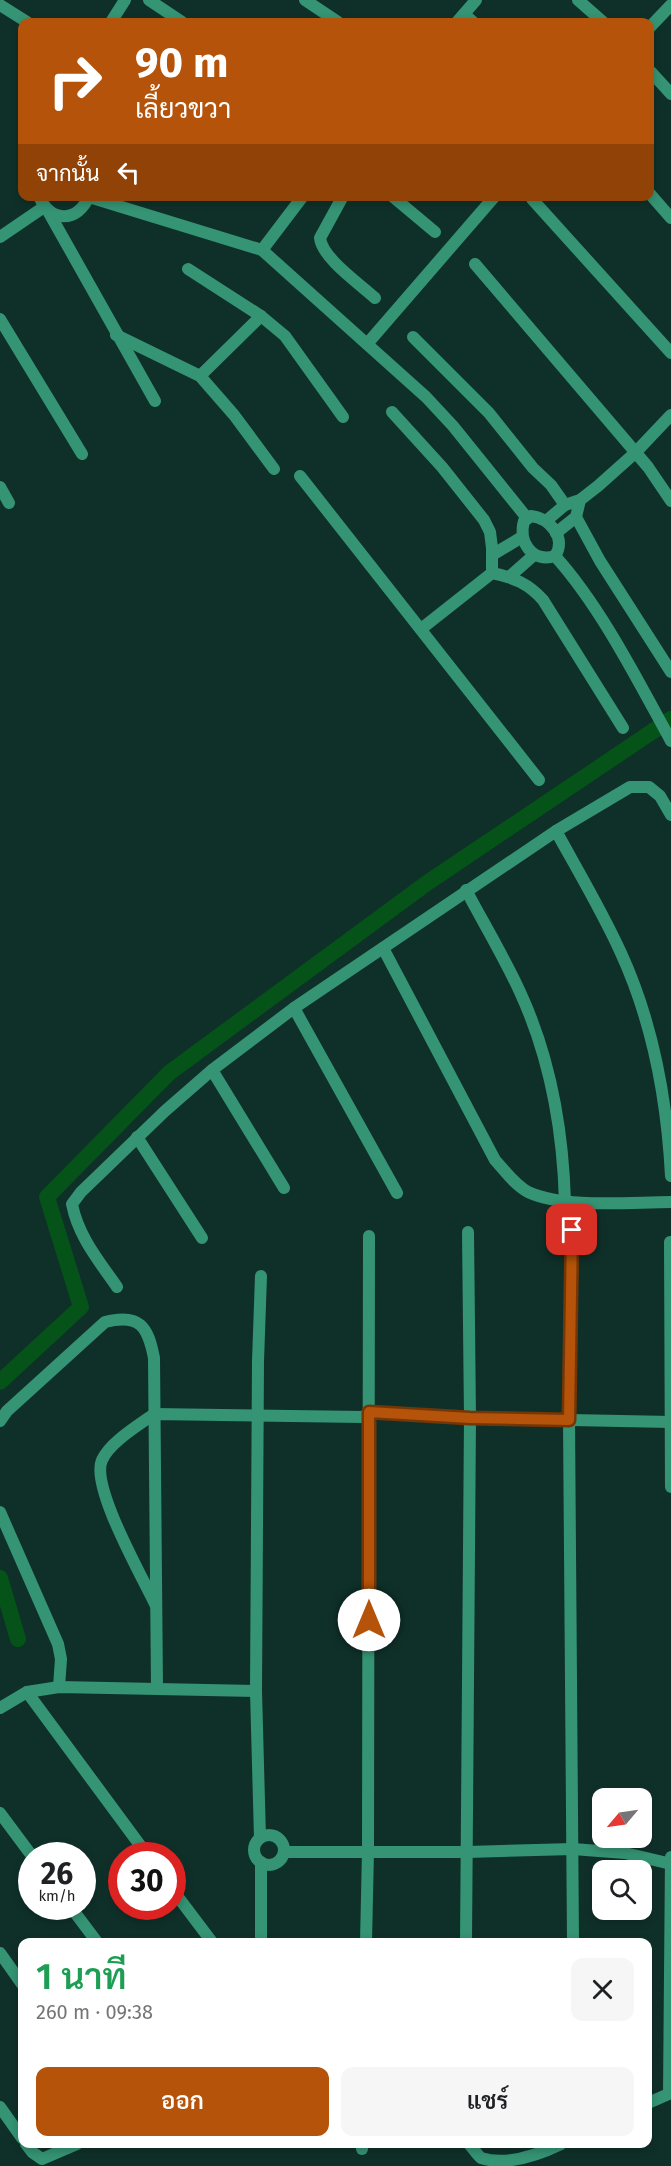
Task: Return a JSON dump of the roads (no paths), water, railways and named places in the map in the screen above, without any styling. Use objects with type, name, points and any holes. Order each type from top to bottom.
[{"type":"street","points":[[114,18],[125,0]]},
{"type":"street","points":[[148,0],[176,18]]},
{"type":"street","points":[[305,0],[332,18]]},
{"type":"street","points":[[466,18],[476,0]]},
{"type":"street","points":[[578,0],[598,18]]},
{"type":"street","points":[[0,5],[21,18]]},
{"type":"street","points":[[654,23],[671,5]]},
{"type":"street","points":[[654,75],[671,94]]},
{"type":"street","points":[[654,199],[671,218]]},
{"type":"street","points":[[44,205],[60,216],[72,216],[83,209],[87,201]]},
{"type":"street","points":[[102,201],[262,250],[426,398],[453,426],[527,518]]},
{"type":"street","points":[[262,250],[299,201]]},
{"type":"street","points":[[340,201],[320,238],[321,245],[329,256],[375,298]]},
{"type":"street","points":[[398,201],[435,232]]},
{"type":"street","points":[[367,345],[491,201]]},
{"type":"street","points":[[534,201],[671,353]]},
{"type":"street","points":[[0,237],[44,205]]},
{"type":"street","points":[[44,205],[155,401]]},
{"type":"street","points":[[474,264],[648,467],[671,501]]},
{"type":"street","points":[[188,269],[261,316],[285,336],[343,417]]},
{"type":"street","points":[[200,376],[261,316]]},
{"type":"street","points":[[0,320],[82,453]]},
{"type":"street","points":[[116,335],[200,376],[234,415],[273,469]]},
{"type":"street","points":[[413,337],[489,413],[533,468],[551,485],[565,505]]},
{"type":"street","points":[[392,412],[442,467],[484,520],[490,532],[492,573]]},
{"type":"street","points":[[546,522],[565,505],[580,500],[635,453],[671,415]]},
{"type":"street","points":[[300,476],[539,780]]},
{"type":"street","points":[[0,487],[9,503]]},
{"type":"street","points":[[556,533],[576,517],[580,500]]},
{"type":"street","points":[[537,516],[556,533],[560,543],[555,556],[541,559],[534,555],[522,537],[524,521],[527,518],[537,516]]},
{"type":"street","points":[[576,517],[600,561],[671,672]]},
{"type":"street","points":[[492,555],[522,537]]},
{"type":"street","points":[[509,576],[534,555]]},
{"type":"street","points":[[555,556],[628,662],[671,741]]},
{"type":"street","points":[[421,629],[492,573],[509,576],[534,589],[543,600],[623,728]]},
{"type":"street","points":[[117,1287],[84,1239],[75,1221],[72,1204],[136,1137],[212,1070],[294,1008],[466,890],[556,831],[630,788],[649,787],[660,796],[671,815]]},
{"type":"street","points":[[556,831],[621,953],[635,989],[660,1077],[668,1130],[671,1176]]},
{"type":"street","points":[[466,890],[520,993],[535,1032],[547,1070],[558,1120],[564,1167],[565,1202]]},
{"type":"street","points":[[383,948],[495,1160],[508,1176],[528,1191],[565,1202],[671,1202]]},
{"type":"street","points":[[294,1008],[397,1192]]},
{"type":"street","points":[[212,1070],[284,1188]]},
{"type":"street","points":[[136,1137],[202,1238]]},
{"type":"street","points":[[572,1230],[569,1420],[573,1938]]},
{"type":"street","points":[[466,1938],[470,1418],[468,1232]]},
{"type":"street","points":[[366,1938],[369,1236]]},
{"type":"street","points":[[670,1242],[671,1487]]},
{"type":"street","points":[[260,1838],[256,1692],[261,1276]]},
{"type":"street","points":[[0,1421],[6,1411],[105,1322],[120,1318],[135,1322],[150,1336],[154,1358],[157,1688]]},
{"type":"street","points":[[156,1606],[106,1500],[100,1479],[101,1461],[109,1450],[126,1434],[154,1414],[363,1416],[369,1412],[470,1418],[671,1422]]},
{"type":"street","points":[[0,1512],[58,1644],[61,1659],[59,1687]]},
{"type":"street","points":[[0,1708],[27,1692],[59,1687],[256,1692]]},
{"type":"street","points":[[27,1692],[138,1842]]},
{"type":"street","points":[[0,1813],[22,1842]]},
{"type":"street","points":[[273,1835],[280,1839],[284,1852],[281,1859],[268,1865],[261,1863],[254,1851],[255,1843],[260,1838],[273,1835]]},
{"type":"street","points":[[284,1852],[467,1852],[573,1849],[625,1853],[671,1863]]},
{"type":"street","points":[[652,2101],[670,2093],[671,1857]]},
{"type":"street","points":[[261,1863],[261,1938]]},
{"type":"street","points":[[186,1908],[209,1938]]},
{"type":"street","points":[[80,1920],[94,1938]]},
{"type":"street","points":[[0,1953],[18,1978]]},
{"type":"street","points":[[0,2107],[18,2132]]},
{"type":"street","points":[[30,2148],[42,2159],[68,2148]]},
{"type":"street","points":[[472,2148],[481,2158],[499,2165],[522,2162],[552,2148]]},
{"type":"waterway","points":[[0,1382],[81,1307],[47,1197],[169,1073],[427,883],[671,719]]},
{"type":"waterway","points":[[0,1578],[18,1639]]}]
